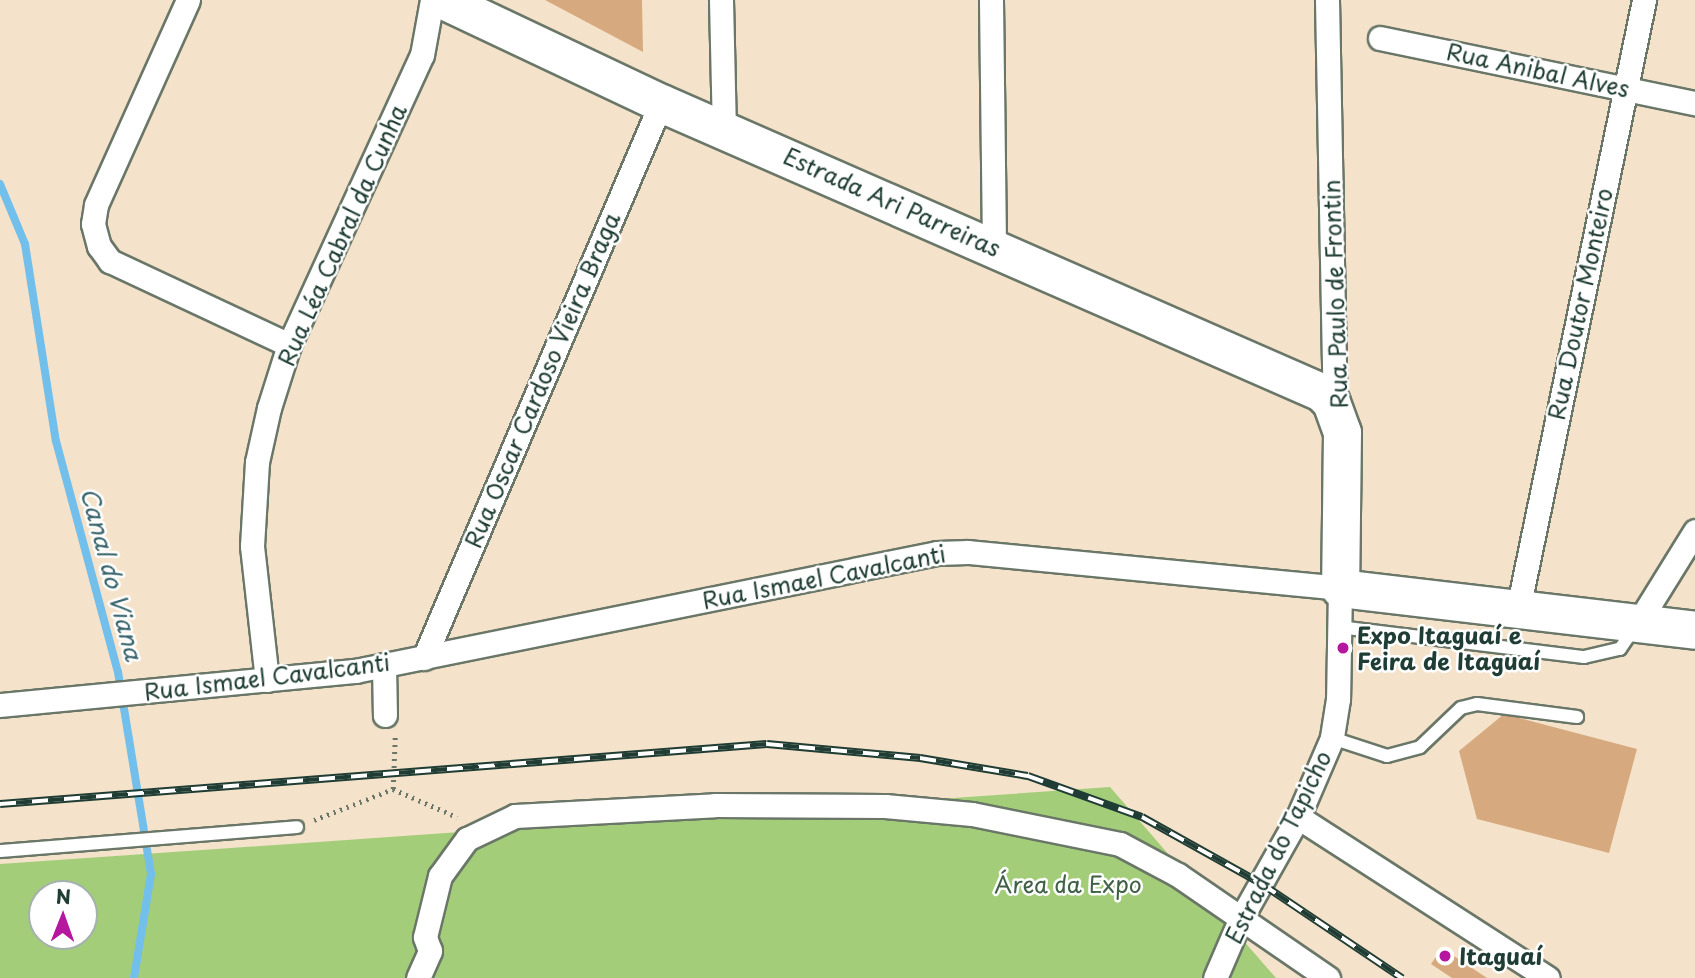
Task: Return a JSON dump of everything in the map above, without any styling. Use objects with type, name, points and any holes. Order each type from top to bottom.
[{"type":"main road","name":"Estrada Ari Parreiras","points":[[443,0],[661,103],[724,128],[1321,392],[1335,410]]},
{"type":"main road","name":"Rua Paulo de Frontin","points":[[1335,410],[1342,432],[1340,588]]},
{"type":"main road","name":"Rua Ismael Cavalcanti","points":[[1340,588],[1695,630]]},
{"type":"street","points":[[188,0],[96,205],[93,224],[99,246],[110,261],[289,345]]},
{"type":"street","name":"Rua Léa Cabral da Cunha","points":[[267,680],[252,546],[253,506],[269,408],[289,345],[422,55],[432,0]]},
{"type":"street","points":[[721,0],[724,128]]},
{"type":"street","points":[[991,0],[994,248]]},
{"type":"street","name":"Rua Paulo de Frontin","points":[[1327,0],[1335,410]]},
{"type":"street","name":"Rua Doutor Monteiro","points":[[1518,609],[1644,0]]},
{"type":"street","name":"Rua Anibal Alves","points":[[1380,38],[1695,103]]},
{"type":"street","name":"Rua Oscar Cardoso Vieira Braga","points":[[424,657],[661,103]]},
{"type":"street","points":[[1638,622],[1695,531]]},
{"type":"street","name":"Rua Ismael Cavalcanti","points":[[0,705],[267,680],[384,665],[937,553],[968,552],[1340,588]]},
{"type":"street","name":"Estrada do Tapicho","points":[[1214,978],[1240,920],[1298,817],[1332,738],[1340,588]]},
{"type":"street","points":[[384,665],[390,724]]},
{"type":"street","points":[[418,978],[430,951],[425,937],[440,876],[467,839],[515,816],[715,805],[885,806],[972,814],[1121,844],[1178,876],[1328,978]]},
{"type":"street","points":[[1298,817],[1548,978]]},
{"type":"lane","points":[[1339,627],[1584,657],[1620,649],[1638,622]]},
{"type":"lane","points":[[1332,738],[1387,756],[1420,747],[1461,708],[1478,704],[1577,717]]},
{"type":"lane","points":[[0,851],[297,827]]},
{"type":"path","points":[[390,724],[393,789]]},
{"type":"path","points":[[297,827],[393,789],[486,830]]},
{"type":"green space","name":"Área da Expo","points":[[1110,787],[1276,978],[0,978],[0,864]]},
{"type":"building","points":[[545,0],[642,0],[643,52]]},
{"type":"building","points":[[1504,714],[1637,749],[1609,853],[1477,819],[1459,751]]},
{"type":"building","name":"Itaguaí","points":[[1442,948],[1487,978],[1452,978],[1431,964]]},
{"type":"waterway","name":"Canal do Viana","points":[[0,184],[25,244],[56,441],[118,672],[151,874],[134,978]]},
{"type":"railway","points":[[0,804],[767,744],[920,758],[1028,776],[1142,817],[1262,884],[1402,978]]},
{"type":"place","name":"Expo Itaguaí e Feira de Itaguaí","points":[[1343,648]]},
{"type":"place","name":"Itaguaí","points":[[1445,956]]}]
